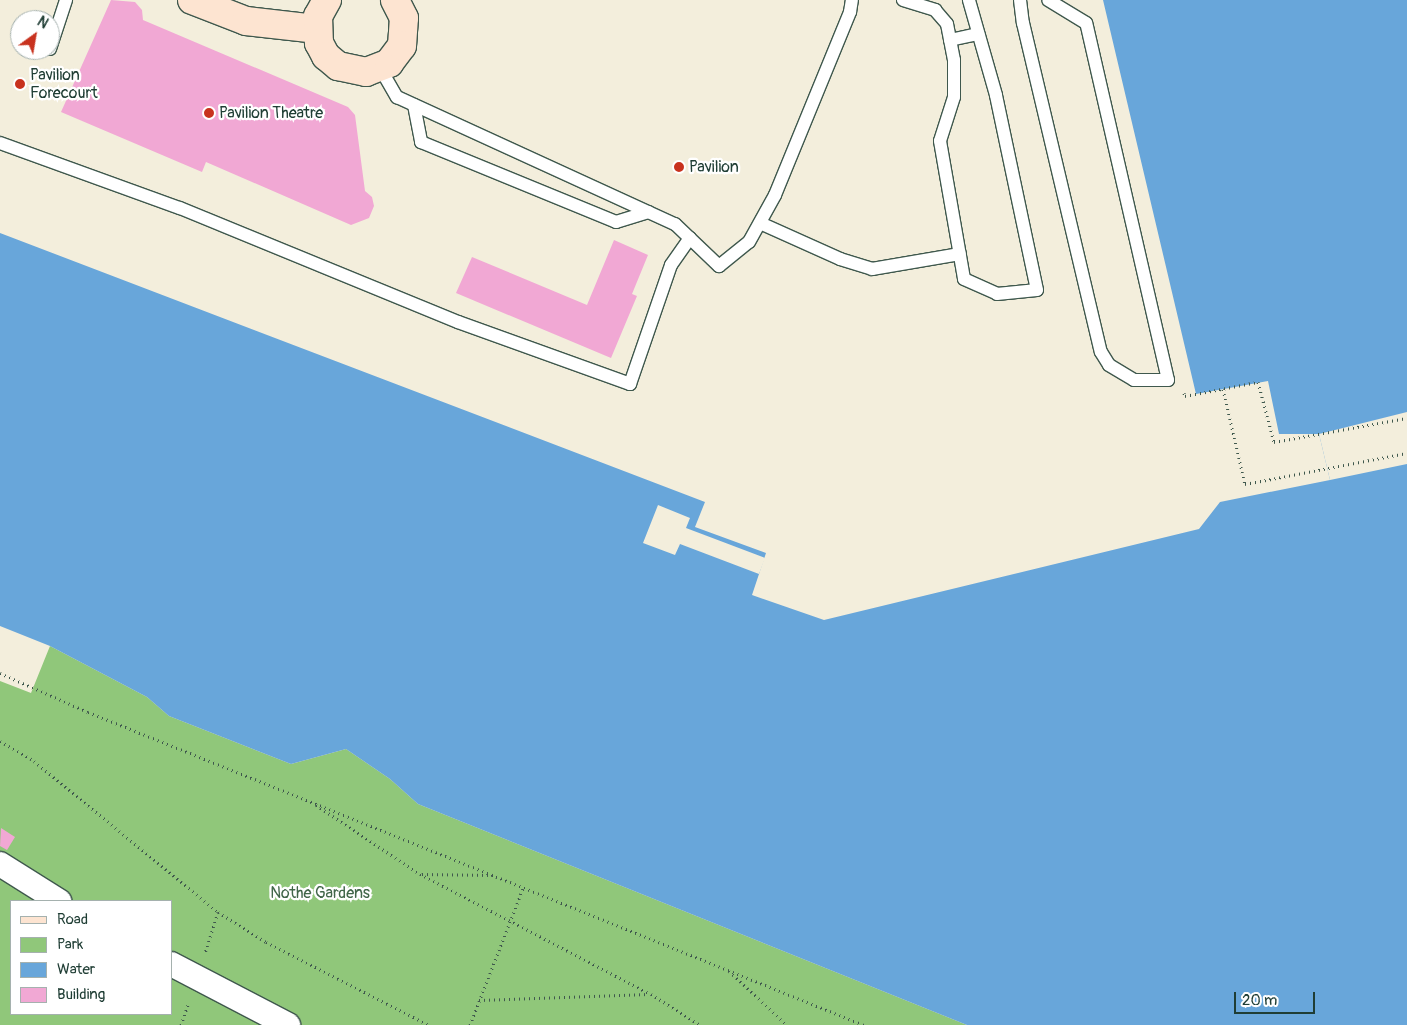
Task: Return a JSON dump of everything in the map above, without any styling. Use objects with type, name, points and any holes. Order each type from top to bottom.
[{"type":"street","points":[[192,0],[246,21],[316,29]]},
{"type":"street","points":[[327,0],[318,16],[316,29],[326,56],[338,66],[366,72],[380,68],[396,55],[402,46],[405,32],[400,2]]},
{"type":"street","points":[[0,864],[57,900]]},
{"type":"street","points":[[172,965],[288,1025]]},
{"type":"lane","points":[[60,18],[66,0]]},
{"type":"lane","points":[[380,68],[397,97],[675,224],[719,266],[749,242],[760,223],[774,195],[850,12],[852,0],[859,0]]},
{"type":"lane","points":[[903,0],[935,10],[947,24],[954,60],[954,97],[940,141],[964,279],[997,294],[1037,290],[996,95],[968,0]]},
{"type":"lane","points":[[1020,0],[1023,23],[1101,352],[1109,365],[1134,380],[1168,380],[1086,23],[1048,0]]},
{"type":"lane","points":[[950,40],[978,34]]},
{"type":"lane","points":[[414,104],[421,142],[616,222],[648,212]]},
{"type":"lane","points":[[0,143],[180,208],[458,322],[630,384],[671,265],[690,238]]},
{"type":"lane","points":[[760,223],[840,259],[872,269],[960,254]]},
{"type":"path","points":[[1407,418],[1274,442],[1258,382],[1222,389],[1245,484],[1407,453]]},
{"type":"path","points":[[0,674],[864,1025]]},
{"type":"path","points":[[0,742],[34,761],[218,912],[266,942],[429,1025]]},
{"type":"path","points":[[311,801],[420,874],[650,994],[700,1025]]},
{"type":"path","points":[[420,874],[497,875]]},
{"type":"path","points":[[470,1025],[508,920],[524,886]]},
{"type":"path","points":[[198,978],[218,912]]},
{"type":"path","points":[[727,969],[787,1025]]},
{"type":"path","points":[[480,1000],[650,994]]},
{"type":"green space","name":"Nothe Gardens","points":[[50,646],[147,697],[169,716],[291,764],[346,749],[390,779],[418,804],[967,1025],[0,1025],[0,681],[31,693]]},
{"type":"water","points":[[1103,0],[1407,0],[1407,1025],[967,1025],[418,804],[390,779],[346,749],[291,764],[169,716],[147,697],[50,646],[0,626],[0,233],[705,502],[695,527],[766,553],[752,595],[824,620],[1199,529],[1220,502],[1330,480],[1319,434],[1279,434],[1268,381],[1196,394]]},
{"type":"pier","points":[[1407,412],[1407,464],[1330,480],[1319,434]]},
{"type":"pier","points":[[658,505],[690,518],[686,528],[765,558],[759,574],[680,544],[675,555],[643,543]]},
{"type":"building","name":"Pavilion Theatre","points":[[111,0],[135,2],[142,10],[143,20],[348,107],[355,115],[365,191],[372,197],[374,206],[369,218],[351,225],[206,162],[202,172],[61,112]]},
{"type":"building","points":[[614,240],[648,255],[632,294],[637,296],[611,358],[456,293],[472,257],[587,305]]},
{"type":"building","points":[[1,828],[15,837],[7,850],[0,846]]},
{"type":"place","name":"Pavilion Forecourt","points":[[20,84]]},
{"type":"place","name":"Pavilion Theatre","points":[[209,113]]},
{"type":"place","name":"Pavilion","points":[[679,167]]}]
